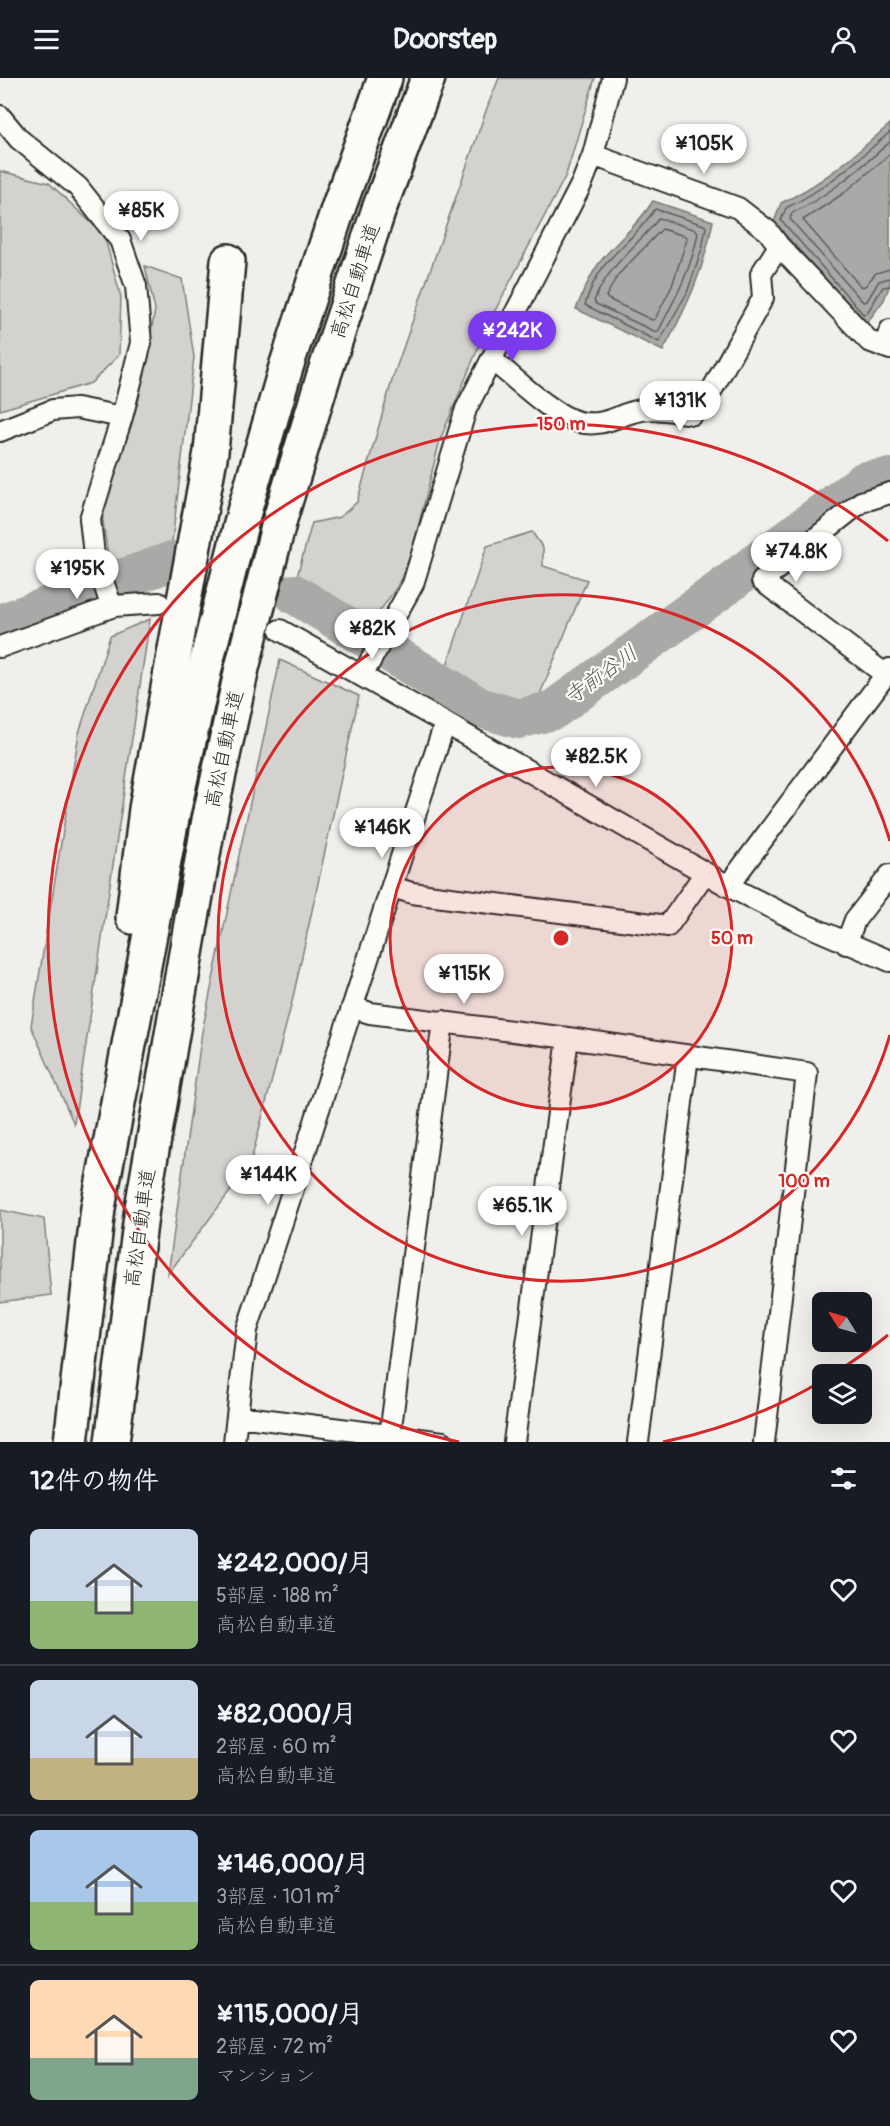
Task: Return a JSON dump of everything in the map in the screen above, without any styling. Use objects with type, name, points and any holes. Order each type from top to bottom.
[{"type":"highway","name":"高松自動車道","points":[[71,1442],[98,1208],[173,813],[208,655],[244,512],[286,367],[339,206],[385,78]]},
{"type":"highway","name":"高松自動車道","points":[[112,1442],[142,1208],[216,784],[242,668],[280,519],[323,378],[378,212],[428,78]]},
{"type":"highway","points":[[378,212],[449,78]]},
{"type":"highway","points":[[98,1208],[146,809],[211,452],[228,261]]},
{"type":"street","points":[[362,676],[413,585],[466,409],[572,204],[593,155],[613,78]]},
{"type":"street","points":[[0,116],[19,139],[78,187],[120,240],[136,286],[141,344],[122,417],[90,519],[94,555],[112,602]]},
{"type":"street","points":[[593,155],[738,208],[768,231],[779,246],[869,341],[888,342]]},
{"type":"street","points":[[492,360],[556,411],[579,422],[607,423],[639,410],[657,408],[693,414],[713,388],[763,298],[761,274],[779,246]]},
{"type":"street","points":[[0,431],[53,410],[77,408],[122,417]]},
{"type":"street","points":[[728,886],[888,672],[762,581],[861,502],[890,493]]},
{"type":"street","points":[[0,647],[112,602],[159,603]]},
{"type":"street","points":[[280,630],[728,886],[846,944],[890,961]]},
{"type":"street","points":[[234,1442],[247,1330],[445,723]]},
{"type":"street","points":[[392,887],[412,894],[668,926],[705,873]]},
{"type":"street","points":[[846,944],[855,920],[890,875]]},
{"type":"street","points":[[352,1007],[370,1013],[568,1038],[807,1073],[764,1442]]},
{"type":"street","points":[[390,1435],[443,1022]]},
{"type":"street","points":[[514,1442],[568,1038]]},
{"type":"street","points":[[638,1442],[688,1056]]},
{"type":"street","points":[[238,1416],[442,1442]]},
{"type":"shaded area","points":[[499,78],[595,78],[566,175],[488,324],[440,440],[411,555],[397,587],[372,622],[294,587],[312,523],[340,517],[357,502],[393,377]]},
{"type":"shaded area","points":[[0,171],[49,183],[104,235],[121,297],[119,355],[91,383],[0,410]]},
{"type":"shaded area","points":[[145,266],[182,279],[194,357],[172,542],[109,563],[102,515],[139,399],[155,310]]},
{"type":"shaded area","points":[[532,532],[543,548],[543,566],[587,580],[536,704],[510,708],[444,674],[487,546]]},
{"type":"shaded area","points":[[150,619],[74,1124],[31,1026],[79,733],[110,636]]},
{"type":"shaded area","points":[[280,660],[359,696],[292,1002],[250,1165],[168,1274],[202,1032]]},
{"type":"shaded area","points":[[0,1210],[44,1219],[51,1295],[0,1302]]},
{"type":"water","points":[[890,124],[890,284],[884,300],[866,324],[774,222],[781,203],[826,177]]},
{"type":"water","points":[[653,201],[713,221],[705,256],[694,288],[663,351],[576,309],[596,267]]},
{"type":"waterway","name":"寺前谷川","points":[[294,594],[481,708],[519,719],[553,710],[723,588],[865,481],[890,478]]},
{"type":"waterway","name":"寺前谷川","points":[[0,624],[172,561]]}]
